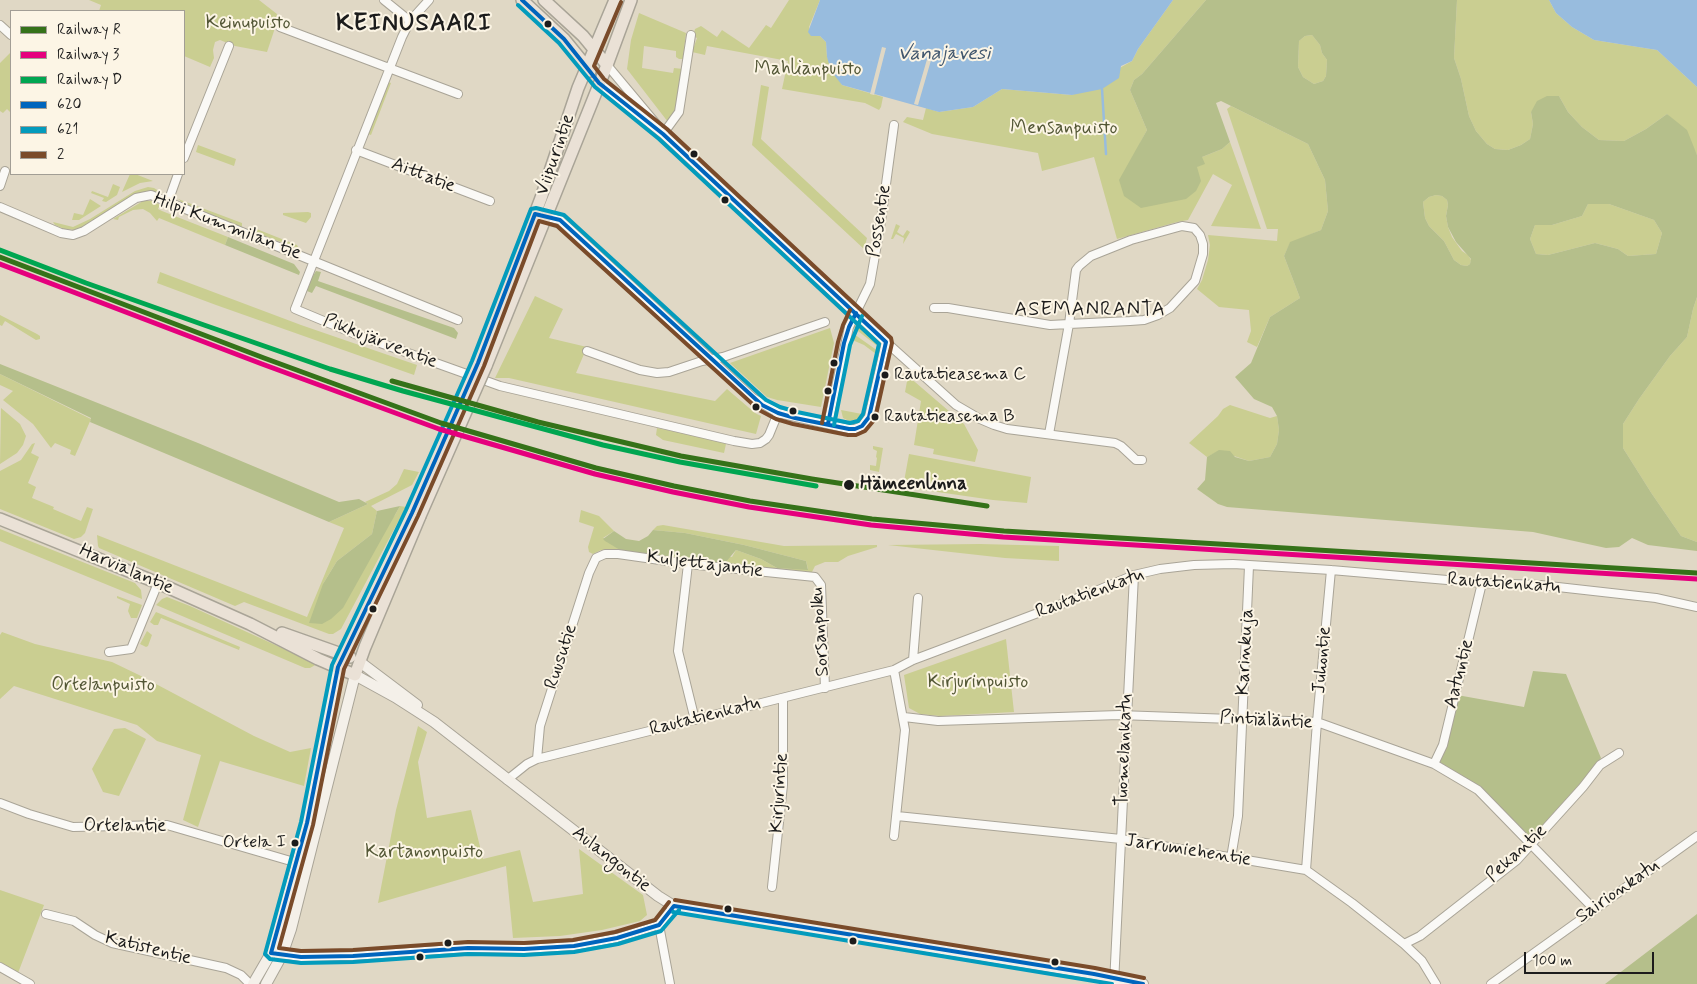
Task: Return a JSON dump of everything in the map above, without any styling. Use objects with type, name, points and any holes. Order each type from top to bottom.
[{"type":"main road","points":[[522,0],[564,39],[599,83]]},
{"type":"main road","points":[[544,0],[583,36],[607,65]]},
{"type":"main road","name":"Viipurintie","points":[[541,215],[587,67],[615,0]]},
{"type":"main road","name":"Viipurintie","points":[[266,984],[316,824],[355,675],[365,647],[416,515],[482,364],[541,215],[607,65],[631,0]]},
{"type":"main road","name":"Viipurintie","points":[[302,865],[307,823],[338,667],[416,515]]},
{"type":"main road","name":"Harvialantie","points":[[0,519],[158,583],[250,624],[318,659],[355,675]]},
{"type":"main road","name":"Harvialantie","points":[[250,624],[344,654],[360,662]]},
{"type":"main road","name":"Aulangontie","points":[[360,662],[405,695],[434,722],[507,780],[658,896],[674,906],[1094,974],[1114,982],[1143,984]]},
{"type":"main road","name":"Aulangontie","points":[[355,675],[395,697],[434,722]]},
{"type":"main road","name":"Viipurintie","points":[[251,984],[276,954]]},
{"type":"street","points":[[384,0],[410,21]]},
{"type":"street","name":"Pikkujärventie","points":[[429,0],[410,21],[388,68],[295,309],[355,334],[500,386],[734,441],[752,444],[760,443],[769,435],[778,413]]},
{"type":"street","points":[[0,25],[10,34]]},
{"type":"street","points":[[280,27],[458,94]]},
{"type":"street","points":[[663,134],[679,112],[691,35]]},
{"type":"street","points":[[185,153],[188,137],[229,46]]},
{"type":"street","points":[[607,65],[652,118],[663,134]]},
{"type":"street","points":[[599,83],[663,134],[886,342],[956,404],[980,419],[1007,429],[1115,443],[1136,460],[1142,460]]},
{"type":"street","name":"Possentie","points":[[828,424],[848,327],[870,284],[894,125]]},
{"type":"street","name":"Aittatie","points":[[356,150],[490,202]]},
{"type":"street","points":[[0,186],[5,171]]},
{"type":"street","points":[[168,202],[178,175]]},
{"type":"street","name":"Hilpi Kummilan tie","points":[[0,207],[70,235],[84,231],[140,197],[151,195],[458,320]]},
{"type":"street","points":[[541,215],[560,220],[753,398],[778,413],[855,429],[867,422],[870,417],[886,342]]},
{"type":"street","points":[[934,308],[948,308],[1050,325],[1069,324],[1144,320],[1158,316],[1170,308],[1195,281],[1203,254],[1203,244],[1200,235],[1194,228],[1188,226],[1167,229],[1114,246],[1082,262],[1076,270],[1069,324],[1049,434]]},
{"type":"street","points":[[587,351],[640,370],[656,373],[669,372],[702,361],[713,360],[825,322]]},
{"type":"street","name":"Kuljettajantie","points":[[596,558],[605,554],[618,554],[688,564],[815,577]]},
{"type":"street","name":"Ruusutie","points":[[537,760],[540,726],[589,573],[596,558]]},
{"type":"street","points":[[688,564],[678,651],[696,720]]},
{"type":"street","name":"Rautatienkatu","points":[[507,780],[527,764],[537,760],[894,670],[913,660],[1134,575],[1160,569],[1194,565],[1233,564],[1331,570],[1482,583],[1540,585],[1656,598],[1697,607]]},
{"type":"street","name":"Karinkuja","points":[[1231,858],[1238,816],[1249,566]]},
{"type":"street","name":"Juhontie","points":[[1306,870],[1331,570]]},
{"type":"street","name":"Tuomelankatu","points":[[1114,982],[1134,575]]},
{"type":"street","name":"Sorsanpolku","points":[[815,577],[820,585],[825,688]]},
{"type":"street","points":[[109,652],[131,650],[158,583]]},
{"type":"street","name":"Aatuntie","points":[[1434,764],[1443,745],[1482,583]]},
{"type":"street","points":[[913,660],[918,598]]},
{"type":"street","points":[[894,670],[905,730],[894,836]]},
{"type":"street","name":"Kirjurintie","points":[[772,887],[783,785],[783,698]]},
{"type":"street","name":"Pintiäläntie","points":[[904,717],[938,720],[1126,715],[1317,722],[1434,764],[1478,790],[1594,909]]},
{"type":"street","name":"Pekantie","points":[[1404,944],[1420,936],[1447,916],[1516,860],[1583,787],[1600,765],[1619,753]]},
{"type":"street","name":"Ortelantie","points":[[0,803],[73,827],[167,825],[302,865]]},
{"type":"street","name":"Jarrumiehentie","points":[[897,816],[1121,839],[1306,870],[1404,944],[1422,961],[1436,984]]},
{"type":"street","name":"Sairionkatu","points":[[1491,984],[1697,836]]},
{"type":"street","points":[[276,954],[301,957],[353,956],[468,948],[524,949],[574,946],[617,938],[659,925],[674,906]]},
{"type":"street","name":"Katistentie","points":[[46,914],[74,921],[95,935],[112,943],[226,968],[241,975],[251,984]]},
{"type":"street","points":[[659,925],[670,984]]},
{"type":"street","points":[[0,967],[19,981],[30,984]]},
{"type":"green space","name":"Keinupuisto","points":[[89,0],[259,0],[277,14],[267,52],[235,46],[220,40],[215,42],[214,58],[210,67],[185,56],[185,10],[99,10],[101,5]]},
{"type":"green space","name":"Mahlianpuisto","points":[[789,0],[820,0],[809,27],[812,36],[820,36],[826,42],[827,57],[842,85],[883,97],[879,110],[865,103],[782,89],[788,61],[707,46],[705,55],[692,52],[697,38],[693,36],[695,29],[701,26],[717,37],[722,30],[749,48],[766,25],[771,28]]},
{"type":"green space","name":"Mensanpuisto","points":[[1173,0],[1206,0],[1142,74],[1134,80],[1130,90],[1147,130],[1140,143],[1197,167],[1202,157],[1222,149],[1230,142],[1261,229],[1211,226],[1232,185],[1213,174],[1188,220],[1117,239],[1094,157],[1042,171],[1038,153],[932,134],[903,122],[907,117],[923,120],[926,108],[939,112],[973,107],[1002,89],[1072,95],[1132,61],[1138,49]]},
{"type":"green space","points":[[1206,0],[1457,0],[1454,58],[1461,79],[1469,116],[1476,131],[1487,144],[1495,149],[1508,150],[1530,139],[1533,124],[1531,112],[1537,101],[1547,96],[1559,96],[1568,112],[1582,127],[1599,140],[1624,141],[1646,129],[1667,114],[1687,130],[1697,155],[1697,297],[1687,337],[1670,356],[1623,424],[1623,448],[1681,536],[1697,542],[1697,551],[1648,545],[1632,538],[1619,547],[1606,548],[1533,532],[1227,507],[1218,504],[1197,489],[1205,480],[1207,457],[1219,450],[1230,451],[1235,457],[1249,461],[1270,457],[1277,444],[1279,430],[1277,416],[1272,407],[1254,399],[1235,377],[1251,363],[1270,317],[1300,298],[1284,256],[1290,242],[1321,230],[1328,211],[1325,180],[1308,144],[1221,101],[1216,103],[1230,142],[1222,149],[1202,157],[1205,164],[1197,167],[1201,181],[1196,191],[1186,199],[1141,208],[1124,196],[1119,180],[1147,130],[1130,90],[1134,80],[1142,74]],"holes":[[[1312,35],[1320,45],[1322,53],[1327,60],[1326,76],[1323,81],[1314,84],[1303,77],[1298,67],[1299,41],[1305,36]],[[1436,195],[1442,196],[1447,200],[1446,216],[1448,227],[1456,242],[1471,259],[1470,264],[1467,266],[1461,265],[1454,260],[1444,241],[1429,226],[1425,218],[1423,202],[1429,197]],[[1588,204],[1609,204],[1654,220],[1662,233],[1656,254],[1628,256],[1618,249],[1595,243],[1548,255],[1536,254],[1530,239],[1535,225],[1552,225],[1582,216]]]},
{"type":"green space","points":[[1457,0],[1549,0],[1556,13],[1572,27],[1594,40],[1657,50],[1697,87],[1697,155],[1667,114],[1646,129],[1624,141],[1599,140],[1582,127],[1568,112],[1559,96],[1531,112],[1533,124],[1530,139],[1521,145],[1508,150],[1495,149],[1487,144],[1476,131],[1469,116],[1461,79],[1454,58]]},
{"type":"green space","points":[[639,13],[686,33],[683,59],[676,57],[676,51],[644,46],[642,68],[673,73],[674,68],[683,69],[677,111],[668,122],[627,69],[631,40]]},
{"type":"green space","points":[[1312,35],[1320,45],[1322,53],[1327,60],[1326,76],[1323,81],[1314,84],[1303,77],[1298,67],[1299,41],[1305,36]]},
{"type":"green space","points":[[10,53],[10,112],[7,109],[3,113],[0,111],[0,63]]},
{"type":"green space","points":[[388,82],[391,83],[371,135],[368,134]]},
{"type":"green space","points":[[761,85],[769,87],[761,139],[867,238],[864,249],[752,145]]},
{"type":"green space","points":[[1231,106],[1308,144],[1325,180],[1328,211],[1321,230],[1290,243],[1284,256],[1300,298],[1270,317],[1257,347],[1247,342],[1251,331],[1249,310],[1219,307],[1197,289],[1208,260],[1210,245],[1208,235],[1277,241],[1278,229],[1267,229],[1227,109]]},
{"type":"green space","points":[[198,145],[236,159],[234,166],[196,152]]},
{"type":"green space","points":[[130,175],[138,175],[153,181],[140,183],[122,192]]},
{"type":"green space","points":[[113,184],[120,187],[117,195],[106,202],[102,201],[104,198],[91,193],[92,191],[108,197]]},
{"type":"green space","points":[[148,187],[162,193],[148,191],[138,194],[76,230],[64,229],[53,222],[73,227],[90,219],[135,191]]},
{"type":"green space","points":[[1442,196],[1447,200],[1446,216],[1448,227],[1452,237],[1471,260],[1467,266],[1461,265],[1454,260],[1444,241],[1429,226],[1425,218],[1423,202],[1429,197]]},
{"type":"green space","points":[[90,199],[101,206],[79,220],[72,220],[74,213],[83,215]]},
{"type":"green space","points":[[178,199],[242,223],[242,227],[185,205]]},
{"type":"green space","points":[[143,201],[153,201],[160,205],[158,209],[162,211],[228,237],[225,245],[159,218],[157,221],[150,213],[143,209],[133,210],[119,217],[118,220],[113,219]]},
{"type":"green space","points":[[1588,204],[1609,204],[1654,220],[1662,233],[1656,254],[1628,256],[1618,249],[1595,243],[1548,255],[1536,254],[1530,239],[1535,225],[1552,225],[1582,216]]},
{"type":"green space","points":[[283,213],[311,213],[311,217],[306,223],[283,215]]},
{"type":"green space","points":[[896,224],[900,226],[897,232],[903,236],[907,230],[910,232],[903,244],[904,238],[896,234],[891,239]]},
{"type":"green space","points":[[254,228],[297,245],[299,249],[252,231]]},
{"type":"green space","points":[[228,237],[294,264],[300,272],[299,275],[225,245]]},
{"type":"green space","points":[[316,271],[321,272],[318,281],[454,328],[458,333],[456,339],[316,286],[312,293],[307,291],[309,282]]},
{"type":"green space","points":[[160,272],[301,325],[417,365],[414,375],[157,283]]},
{"type":"green space","points":[[535,296],[563,309],[549,338],[587,347],[576,373],[715,401],[727,389],[761,416],[756,434],[509,378],[495,378]]},
{"type":"green space","points":[[1697,297],[1697,542],[1681,536],[1623,448],[1623,424],[1670,356],[1687,337]]},
{"type":"green space","points":[[0,315],[37,334],[40,336],[40,339],[36,340],[5,321],[2,326],[0,325]]},
{"type":"green space","points":[[859,323],[880,343],[876,345],[854,328],[854,325]]},
{"type":"green space","points":[[830,328],[834,343],[821,407],[767,397],[730,363]]},
{"type":"green space","points":[[851,332],[878,351],[876,354],[864,345],[850,339]]},
{"type":"green space","points":[[0,364],[339,502],[359,499],[368,504],[329,522],[90,422],[91,418],[0,374]]},
{"type":"green space","points":[[0,374],[91,419],[75,456],[70,454],[71,450],[55,443],[51,448],[33,424],[3,400],[13,391],[0,385]]},
{"type":"green space","points":[[908,376],[964,424],[978,450],[975,462],[933,454],[934,449],[914,445],[921,401],[905,392]]},
{"type":"green space","points":[[1230,405],[1270,418],[1277,416],[1279,430],[1277,444],[1270,457],[1249,461],[1219,451],[1207,457],[1189,443],[1223,409]]},
{"type":"green space","points":[[1,408],[20,424],[26,436],[23,445],[17,453],[0,464]]},
{"type":"green space","points":[[841,410],[862,414],[857,420],[849,421],[843,418]]},
{"type":"green space","points":[[657,428],[723,441],[726,444],[724,453],[663,440],[656,435]]},
{"type":"green space","points":[[35,443],[31,453],[39,457],[28,483],[36,487],[32,498],[81,521],[87,507],[93,509],[85,533],[81,537],[74,539],[0,509],[0,471],[21,460],[32,444]]},
{"type":"green space","points":[[873,446],[883,448],[879,472],[870,470],[870,465],[876,466],[877,458],[877,451],[873,449]]},
{"type":"green space","points":[[909,454],[1031,477],[1027,503],[903,487]]},
{"type":"green space","points":[[404,469],[419,472],[412,485],[371,506],[377,511],[372,534],[337,561],[323,584],[395,515],[400,506],[406,507],[341,629],[333,634],[244,602],[235,606],[98,546],[97,535],[307,617],[344,528],[329,522],[368,504],[365,502],[389,491],[397,484]]},
{"type":"green space","points":[[400,506],[343,608],[322,624],[309,623],[323,584],[337,561],[372,534],[377,511]]},
{"type":"green space","points":[[581,510],[599,516],[614,531],[603,538],[732,557],[736,550],[761,559],[777,568],[808,569],[806,561],[744,545],[685,533],[653,530],[657,526],[663,525],[784,546],[877,545],[877,547],[848,556],[838,562],[825,562],[815,566],[811,574],[724,566],[601,550],[593,554],[589,552],[588,547],[594,527],[579,522]]},
{"type":"green space","points":[[0,529],[135,583],[141,590],[142,599],[0,541]]},
{"type":"green space","points":[[653,530],[685,533],[744,545],[806,561],[808,570],[777,568],[761,559],[736,550],[725,563],[620,550],[603,539],[614,531],[626,539],[639,541],[648,536]]},
{"type":"green space","points":[[980,544],[1059,546],[1059,561],[1005,558],[888,545]]},
{"type":"green space","points":[[117,596],[142,605],[137,618],[131,618],[128,611],[130,604],[117,598]]},
{"type":"green space","points":[[167,597],[317,664],[310,668],[305,668],[156,605]]},
{"type":"green space","points":[[156,612],[240,647],[239,650],[161,618],[158,625],[154,625],[150,622]]},
{"type":"green space","points":[[147,631],[152,635],[146,647],[140,644]]},
{"type":"green space","name":"Ortelanpuisto","points":[[2,632],[35,644],[112,662],[254,736],[290,752],[311,748],[304,786],[220,761],[198,827],[183,820],[201,755],[157,741],[137,725],[14,686],[0,699],[0,635]]},
{"type":"green space","name":"Kirjurinpuisto","points":[[1006,639],[1014,712],[940,716],[920,714],[909,708],[904,675]]},
{"type":"green space","points":[[1533,671],[1566,674],[1601,758],[1531,838],[1480,787],[1438,763],[1457,695],[1524,707]]},
{"type":"green space","name":"Kartanonpuisto","points":[[418,726],[427,732],[418,762],[427,818],[471,810],[483,859],[520,850],[533,902],[583,894],[579,849],[643,895],[647,915],[640,921],[602,930],[560,936],[513,938],[506,866],[378,903],[396,810]]},
{"type":"green space","points":[[125,728],[146,739],[119,796],[103,792],[92,769],[114,729]]},
{"type":"green space","points":[[0,890],[44,905],[18,973],[0,964]]},
{"type":"green space","points":[[1697,914],[1697,984],[1605,984]]},
{"type":"water","name":"Vanajavesi","points":[[820,0],[1173,0],[1138,49],[1132,61],[1121,66],[1119,78],[1102,89],[1072,95],[1002,89],[973,107],[939,112],[842,85],[831,71],[827,57],[826,42],[820,36],[811,36],[808,32]]},
{"type":"water","points":[[1549,0],[1697,0],[1697,87],[1657,50],[1594,40],[1572,27],[1556,13]]},
{"type":"pier","points":[[882,47],[886,48],[874,95],[870,94]]},
{"type":"pier","points":[[930,49],[934,50],[918,105],[914,104]]},
{"type":"waterway","points":[[1102,89],[1106,154]]},
{"type":"rail line","name":"D","points":[[0,250],[204,325],[330,369],[403,391],[603,445],[680,462],[816,486]]},
{"type":"rail line","name":"R","points":[[0,257],[264,358],[441,423],[596,468],[750,501],[872,519],[1004,531],[1697,573]]},
{"type":"rail line","name":"3","points":[[0,264],[439,429],[595,474],[749,507],[871,525],[1003,537],[1697,579]]},
{"type":"rail line","name":"R","points":[[392,381],[538,422],[681,456],[812,479],[987,506]]},
{"type":"transit line","name":"620","points":[[522,0],[564,39],[599,83],[663,134],[886,342],[869,417],[862,426],[849,429],[795,418],[778,413],[762,405],[560,220],[535,214],[478,363],[412,513],[338,667],[307,823],[271,953],[301,957],[353,956],[468,948],[524,949],[574,946],[617,938],[659,925],[674,906]]},
{"type":"transit line","name":"2","points":[[621,2],[594,66],[604,79],[667,129],[891,338],[892,343],[875,419],[865,431],[856,435],[848,435],[793,424],[776,419],[759,410],[557,226],[539,221],[484,366],[418,516],[344,669],[313,825],[279,948],[301,951],[353,950],[468,942],[524,943],[573,940],[615,932],[655,920],[669,902]]},
{"type":"transit line","name":"621","points":[[518,5],[559,43],[595,87],[659,139],[879,344],[863,414],[858,421],[850,423],[797,412],[766,400],[564,215],[536,208],[531,209],[472,361],[406,510],[332,665],[301,822],[265,954],[270,959],[301,963],[353,962],[468,954],[524,955],[574,952],[618,944],[661,931],[679,910]]},
{"type":"transit line","name":"2","points":[[822,423],[838,342],[850,310]]},
{"type":"transit line","name":"620","points":[[828,424],[844,343],[856,313]]},
{"type":"transit line","name":"621","points":[[834,425],[850,345],[862,316]]},
{"type":"transit line","name":"2","points":[[675,900],[1095,968],[1144,978]]},
{"type":"transit line","name":"620","points":[[674,906],[1094,974],[1143,984]]},
{"type":"transit line","name":"621","points":[[673,912],[1112,984]]},
{"type":"place","name":"Rautatieasema C","points":[[885,375]]},
{"type":"place","name":"Rautatieasema B","points":[[875,417]]},
{"type":"place","name":"Hämeenlinna","points":[[849,485]]},
{"type":"place","name":"Ortela I","points":[[295,843]]},
{"type":"district","name":"KEINUSAARI","points":[[414,25]]},
{"type":"district","name":"ASEMANRANTA","points":[[1090,311]]}]
